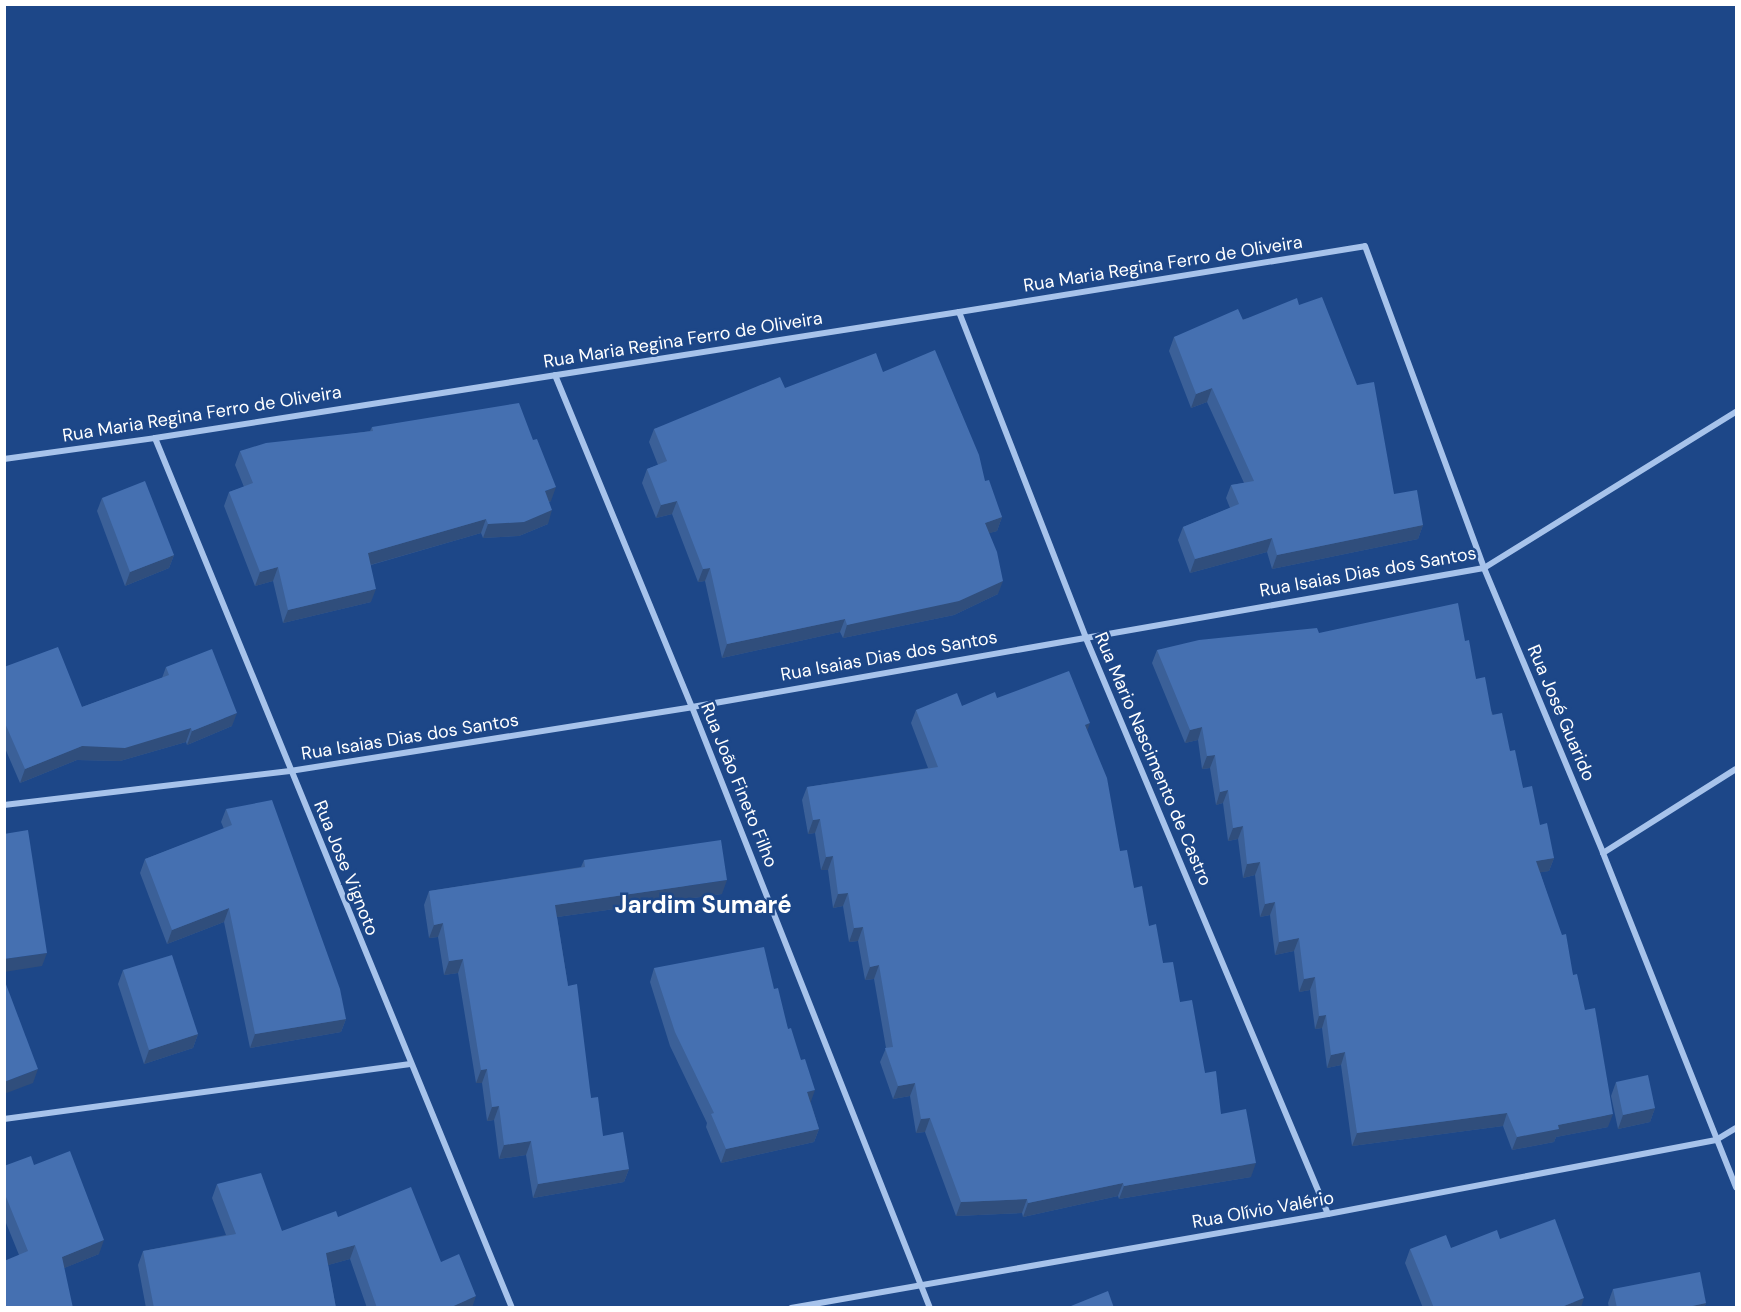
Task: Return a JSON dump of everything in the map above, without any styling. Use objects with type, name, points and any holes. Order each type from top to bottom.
[{"type":"street","name":"Rua Maria Regina Ferro de Oliveira","points":[[4,459],[155,438],[1365,246]]},
{"type":"street","name":"Rua José Guarido","points":[[1365,246],[1484,568],[1603,853],[1737,1188]]},
{"type":"street","name":"Rua Mario Nascimento de Castro","points":[[958,312],[1085,636],[1328,1214]]},
{"type":"street","name":"Rua João Fineto Filho","points":[[555,375],[692,707],[930,1308]]},
{"type":"street","name":"Rua Isaias Dias dos Santos","points":[[4,805],[290,771],[692,707],[1085,636],[1484,568],[1737,412]]},
{"type":"street","name":"Rua Jose Vignoto","points":[[155,438],[512,1308]]},
{"type":"street","points":[[1603,853],[1737,770]]},
{"type":"street","points":[[4,1119],[410,1064]]},
{"type":"street","name":"Rua Olívio Valério","points":[[791,1308],[1328,1214],[1716,1140],[1737,1128]]},
{"type":"building","points":[[1322,297],[1357,385],[1374,382],[1394,494],[1417,490],[1423,525],[1277,555],[1272,538],[1195,559],[1183,527],[1239,504],[1231,485],[1254,481],[1212,388],[1196,394],[1174,337],[1238,309],[1243,320],[1297,298],[1299,305]]},
{"type":"building","points":[[935,350],[979,455],[985,481],[989,480],[1002,517],[985,523],[997,552],[1003,581],[959,601],[847,625],[845,619],[727,644],[710,568],[703,569],[677,501],[661,505],[647,469],[667,461],[654,429],[780,377],[785,388],[876,353],[883,372]]},
{"type":"building","points":[[519,403],[533,440],[537,439],[556,487],[545,491],[552,510],[524,522],[488,524],[486,519],[368,553],[376,589],[288,610],[278,567],[260,572],[229,492],[253,483],[240,451],[266,443],[373,431],[372,427]]},
{"type":"building","points":[[145,481],[174,555],[130,572],[102,498]]},
{"type":"building","points":[[1458,603],[1465,641],[1469,640],[1476,679],[1485,677],[1492,715],[1502,713],[1510,751],[1515,750],[1523,788],[1532,786],[1540,825],[1547,823],[1554,858],[1536,861],[1562,935],[1566,934],[1573,975],[1577,974],[1585,1010],[1595,1008],[1613,1114],[1558,1125],[1559,1129],[1517,1137],[1507,1113],[1357,1133],[1345,1052],[1331,1055],[1326,1015],[1319,1016],[1315,977],[1304,979],[1299,938],[1279,942],[1275,902],[1265,904],[1260,862],[1247,864],[1243,826],[1233,828],[1228,790],[1220,792],[1215,755],[1207,756],[1202,727],[1190,730],[1157,650],[1199,640],[1317,628],[1319,633]]},
{"type":"building","points":[[58,647],[82,707],[169,675],[166,667],[212,649],[237,713],[192,731],[191,728],[125,748],[82,746],[25,769],[4,721],[4,667]]},
{"type":"building","points":[[1069,671],[1090,723],[1085,725],[1107,778],[1120,851],[1127,850],[1134,888],[1142,886],[1149,926],[1156,924],[1163,963],[1173,962],[1180,1002],[1192,1000],[1205,1073],[1216,1071],[1221,1114],[1246,1109],[1256,1163],[1124,1186],[1123,1183],[1028,1203],[1027,1199],[961,1202],[930,1118],[921,1119],[915,1083],[898,1086],[885,1048],[893,1047],[879,965],[870,967],[863,927],[854,928],[848,893],[838,894],[833,856],[826,857],[820,819],[813,820],[807,787],[938,767],[916,710],[957,693],[962,706],[995,692],[997,698]]},
{"type":"building","points":[[272,800],[340,989],[346,1019],[255,1034],[229,908],[172,930],[145,859],[232,825],[226,809]]},
{"type":"building","points":[[28,830],[47,953],[4,959],[4,834]]},
{"type":"building","points":[[721,840],[727,880],[555,905],[568,986],[577,984],[591,1098],[598,1097],[603,1136],[623,1132],[629,1169],[538,1184],[531,1141],[504,1145],[499,1106],[492,1107],[487,1069],[481,1070],[463,959],[449,961],[443,923],[434,925],[429,891],[585,867],[584,860]]},
{"type":"building","points":[[764,947],[774,989],[778,988],[788,1029],[791,1028],[801,1060],[805,1059],[815,1090],[807,1092],[819,1129],[726,1149],[711,1114],[714,1113],[675,1032],[654,968]]},
{"type":"building","points":[[172,955],[198,1034],[149,1050],[123,970]]},
{"type":"building","points":[[4,979],[38,1069],[4,1082]]},
{"type":"building","points":[[1648,1075],[1655,1108],[1623,1115],[1616,1082]]},
{"type":"building","points":[[70,1151],[104,1240],[62,1257],[73,1308],[4,1308],[4,1261],[28,1251],[4,1192],[4,1166],[31,1156],[34,1165]]},
{"type":"building","points":[[261,1173],[282,1231],[336,1211],[338,1217],[411,1187],[441,1262],[459,1254],[476,1296],[449,1308],[377,1308],[355,1245],[326,1253],[336,1308],[154,1308],[143,1251],[236,1234],[217,1184]]},
{"type":"building","points":[[1555,1219],[1584,1298],[1559,1308],[1434,1308],[1410,1249],[1446,1235],[1451,1248],[1497,1230],[1500,1239]]},
{"type":"building","points":[[1700,1272],[1706,1303],[1683,1308],[1617,1308],[1613,1289]]},
{"type":"building","points":[[1108,1291],[1114,1308],[1066,1308]]},
{"type":"district","name":"Jardim Sumaré","points":[[703,905]]}]
